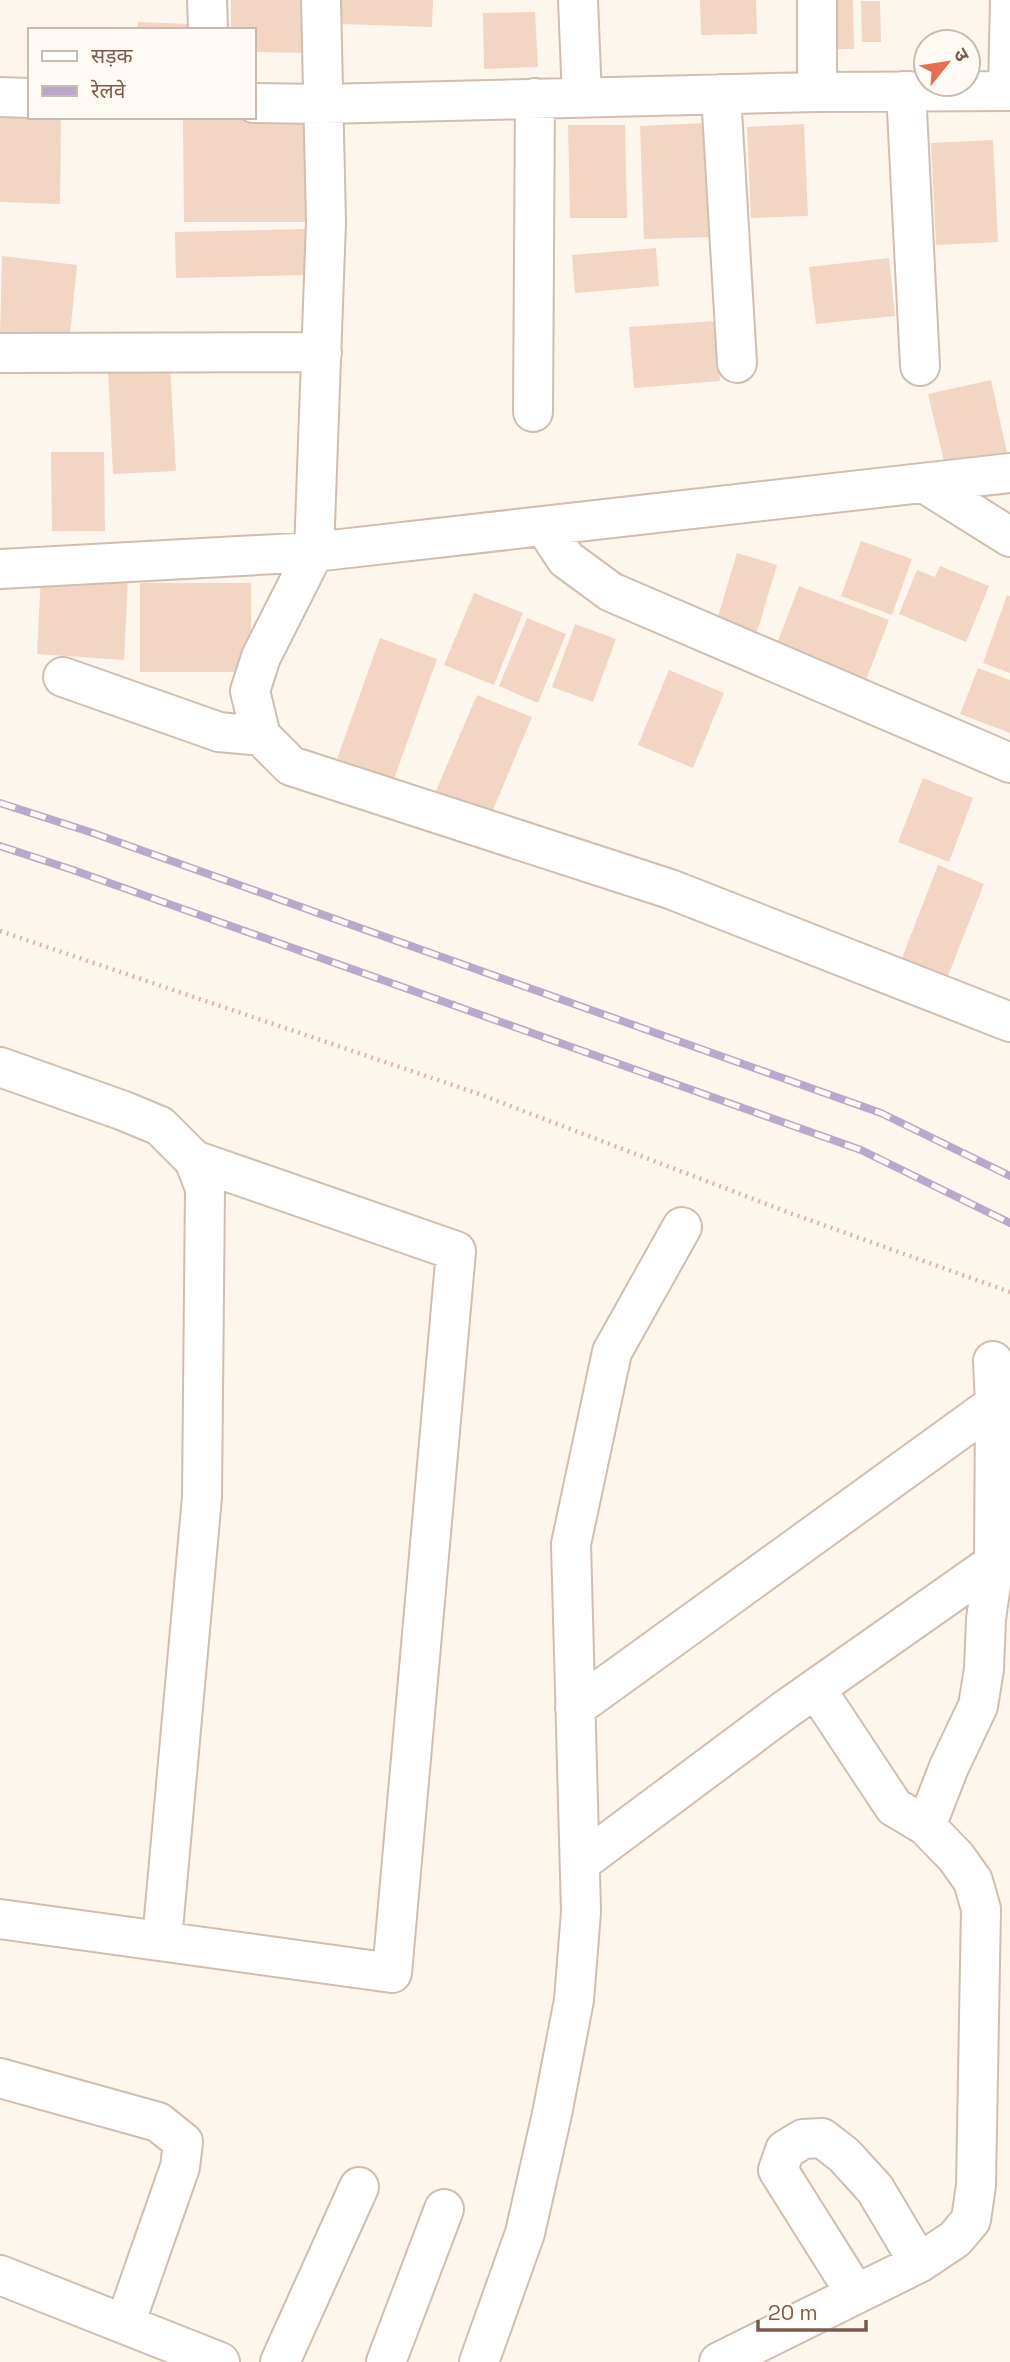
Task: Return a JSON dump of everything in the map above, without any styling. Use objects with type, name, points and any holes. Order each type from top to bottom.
[{"type":"street","points":[[207,0],[208,28]]},
{"type":"street","points":[[321,0],[326,222],[314,552],[261,657],[250,691],[261,736],[290,766],[670,889],[1010,1022]]},
{"type":"street","points":[[578,0],[582,97]]},
{"type":"street","points":[[817,0],[817,92]]},
{"type":"street","points":[[256,103],[1009,91],[1010,0]]},
{"type":"street","points":[[906,91],[920,366]]},
{"type":"street","points":[[721,94],[737,363]]},
{"type":"street","points":[[0,97],[28,98]]},
{"type":"street","points":[[534,412],[535,98]]},
{"type":"street","points":[[0,353],[321,352]]},
{"type":"street","points":[[0,569],[314,552],[1010,473]]},
{"type":"street","points":[[924,483],[1010,537]]},
{"type":"street","points":[[545,527],[566,559],[611,592],[1010,763]]},
{"type":"street","points":[[63,677],[219,732],[261,736]]},
{"type":"street","points":[[0,1068],[160,1126],[194,1160],[205,1188],[202,1497],[162,1940]]},
{"type":"street","points":[[0,1919],[392,1973],[456,1251],[194,1160]]},
{"type":"street","points":[[479,2362],[525,2233],[574,2000],[581,1912],[571,1544],[612,1352],[682,1227]]},
{"type":"street","points":[[926,1826],[978,1706],[994,1563],[993,1361]]},
{"type":"street","points":[[575,1709],[995,1404]]},
{"type":"street","points":[[580,1863],[816,1689],[994,1563]]},
{"type":"street","points":[[719,2362],[919,2263],[955,2239],[971,2220],[976,2185],[981,1909],[973,1881],[956,1857],[926,1826],[894,1807],[816,1689]]},
{"type":"street","points":[[0,2078],[158,2122],[183,2142],[180,2167],[125,2324]]},
{"type":"street","points":[[856,2294],[778,2170],[785,2150],[803,2139],[822,2138],[844,2155],[875,2189],[919,2263]]},
{"type":"street","points":[[280,2362],[359,2187]]},
{"type":"street","points":[[386,2362],[444,2209]]},
{"type":"street","points":[[0,2275],[220,2362]]},
{"type":"path","points":[[0,931],[479,1094],[790,1213],[1010,1292]]},
{"type":"building","points":[[231,0],[308,0],[307,53],[256,52],[256,28],[231,28]]},
{"type":"building","points":[[342,0],[433,0],[432,27],[342,24]]},
{"type":"building","points":[[700,0],[756,0],[757,34],[701,35]]},
{"type":"building","points":[[831,0],[853,0],[854,49],[831,49]]},
{"type":"building","points":[[861,1],[880,1],[881,42],[862,42]]},
{"type":"building","points":[[535,12],[538,67],[484,69],[483,13]]},
{"type":"building","points":[[138,22],[189,24],[189,28],[137,28]]},
{"type":"building","points":[[0,116],[61,119],[60,204],[0,202]]},
{"type":"building","points":[[183,120],[306,120],[306,222],[184,222]]},
{"type":"building","points":[[706,123],[710,237],[644,239],[640,126]]},
{"type":"building","points":[[804,124],[808,216],[751,218],[747,127]]},
{"type":"building","points":[[568,125],[625,125],[627,218],[570,218]]},
{"type":"building","points":[[993,140],[998,242],[936,245],[931,143]]},
{"type":"building","points":[[307,229],[308,275],[176,278],[175,232]]},
{"type":"building","points":[[656,248],[659,286],[575,293],[572,255]]},
{"type":"building","points":[[2,256],[77,265],[69,344],[0,337]]},
{"type":"building","points":[[889,258],[895,316],[816,324],[809,267]]},
{"type":"building","points":[[715,321],[720,381],[634,388],[629,327]]},
{"type":"building","points":[[170,366],[176,471],[113,474],[108,369]]},
{"type":"building","points":[[991,380],[1008,457],[946,470],[928,394]]},
{"type":"building","points":[[51,452],[104,452],[105,531],[52,531]]},
{"type":"building","points":[[861,541],[912,559],[892,615],[841,596]]},
{"type":"building","points":[[737,553],[777,565],[757,632],[717,620]]},
{"type":"building","points":[[940,566],[989,586],[966,642],[899,614],[917,570],[935,577]]},
{"type":"building","points":[[41,575],[128,580],[124,660],[37,654]]},
{"type":"building","points":[[140,583],[251,583],[251,672],[140,672]]},
{"type":"building","points":[[799,586],[889,620],[866,680],[776,646]]},
{"type":"building","points":[[474,593],[523,613],[494,685],[444,665]]},
{"type":"building","points":[[1007,595],[1010,596],[1010,673],[983,663]]},
{"type":"building","points":[[527,618],[566,634],[538,703],[499,686]]},
{"type":"building","points":[[575,624],[616,639],[593,702],[552,687]]},
{"type":"building","points":[[380,638],[437,659],[394,779],[337,759]]},
{"type":"building","points":[[978,668],[1010,680],[1010,733],[960,714]]},
{"type":"building","points":[[669,670],[724,693],[693,768],[638,745]]},
{"type":"building","points":[[477,695],[532,717],[490,817],[435,793]]},
{"type":"building","points":[[923,778],[973,798],[949,862],[898,842]]},
{"type":"building","points":[[938,865],[984,884],[946,981],[900,963]]},
{"type":"railway","points":[[0,803],[90,832],[881,1113],[1010,1176]]},
{"type":"railway","points":[[0,846],[861,1150],[1010,1223]]}]
